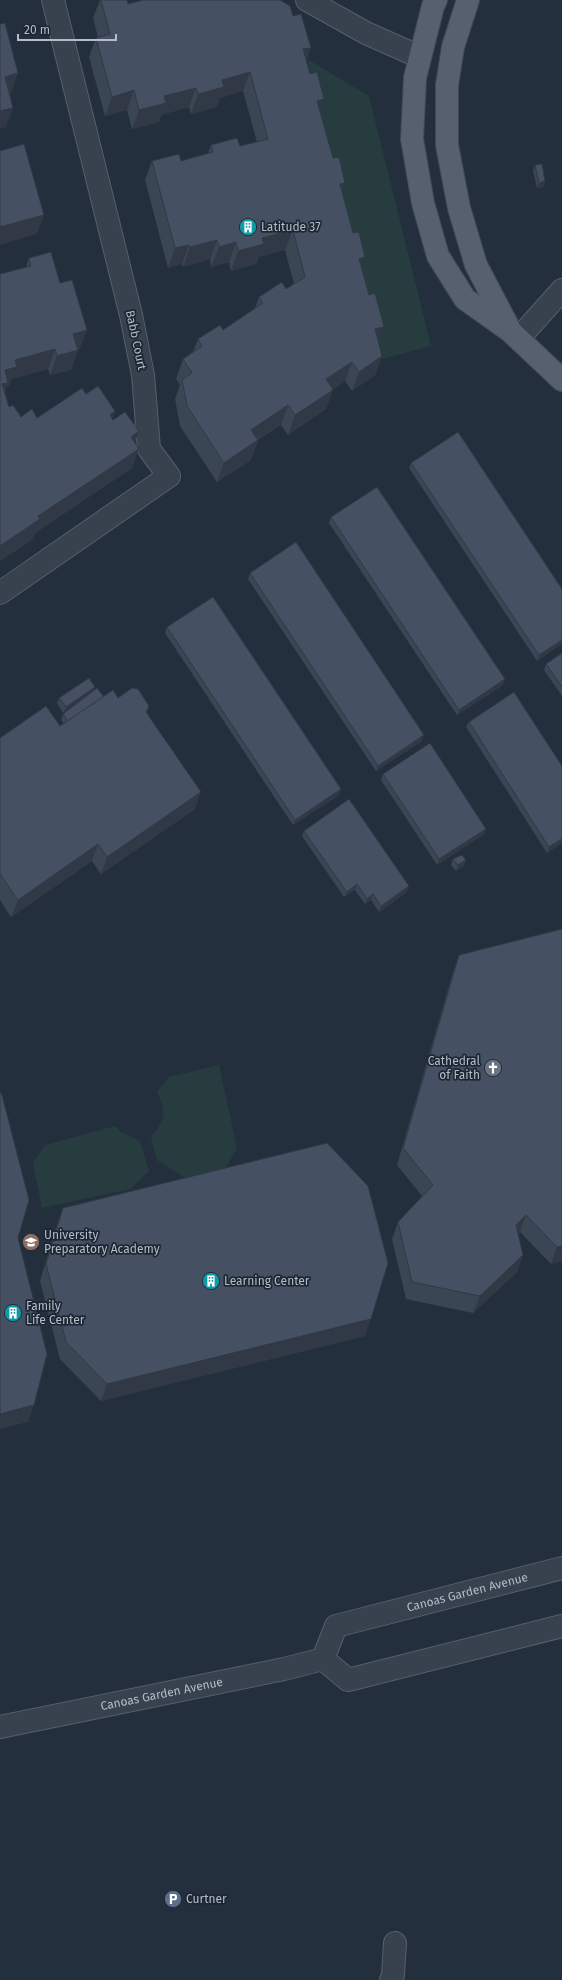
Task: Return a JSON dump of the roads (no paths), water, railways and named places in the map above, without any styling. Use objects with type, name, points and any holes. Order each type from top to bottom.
[{"type":"main road","points":[[436,0],[415,78],[412,139],[423,203],[438,256],[465,299],[515,334],[562,380]]},
{"type":"main road","points":[[468,0],[453,47],[447,84],[447,145],[459,208],[476,265],[515,334]]},
{"type":"street","name":"Babb Court","points":[[0,593],[169,476],[149,449],[143,375],[131,315],[53,0]]},
{"type":"street","points":[[307,0],[366,33],[420,57]]},
{"type":"street","points":[[515,334],[562,290]]},
{"type":"street","name":"Canoas Garden Avenue","points":[[0,1727],[284,1669],[323,1659],[336,1626],[562,1568]]},
{"type":"street","points":[[323,1659],[348,1680],[562,1626]]},
{"type":"street","points":[[391,1980],[393,1975],[394,1944]]},
{"type":"place","name":"Latitude 37","points":[[248,227]]},
{"type":"place","name":"Cathedral of Faith","points":[[493,1068]]},
{"type":"place","name":"University Preparatory Academy","points":[[31,1242]]},
{"type":"place","name":"Learning Center","points":[[211,1281]]},
{"type":"place","name":"Family Life Center","points":[[13,1313]]},
{"type":"place","name":"Curtner","points":[[173,1899]]}]
